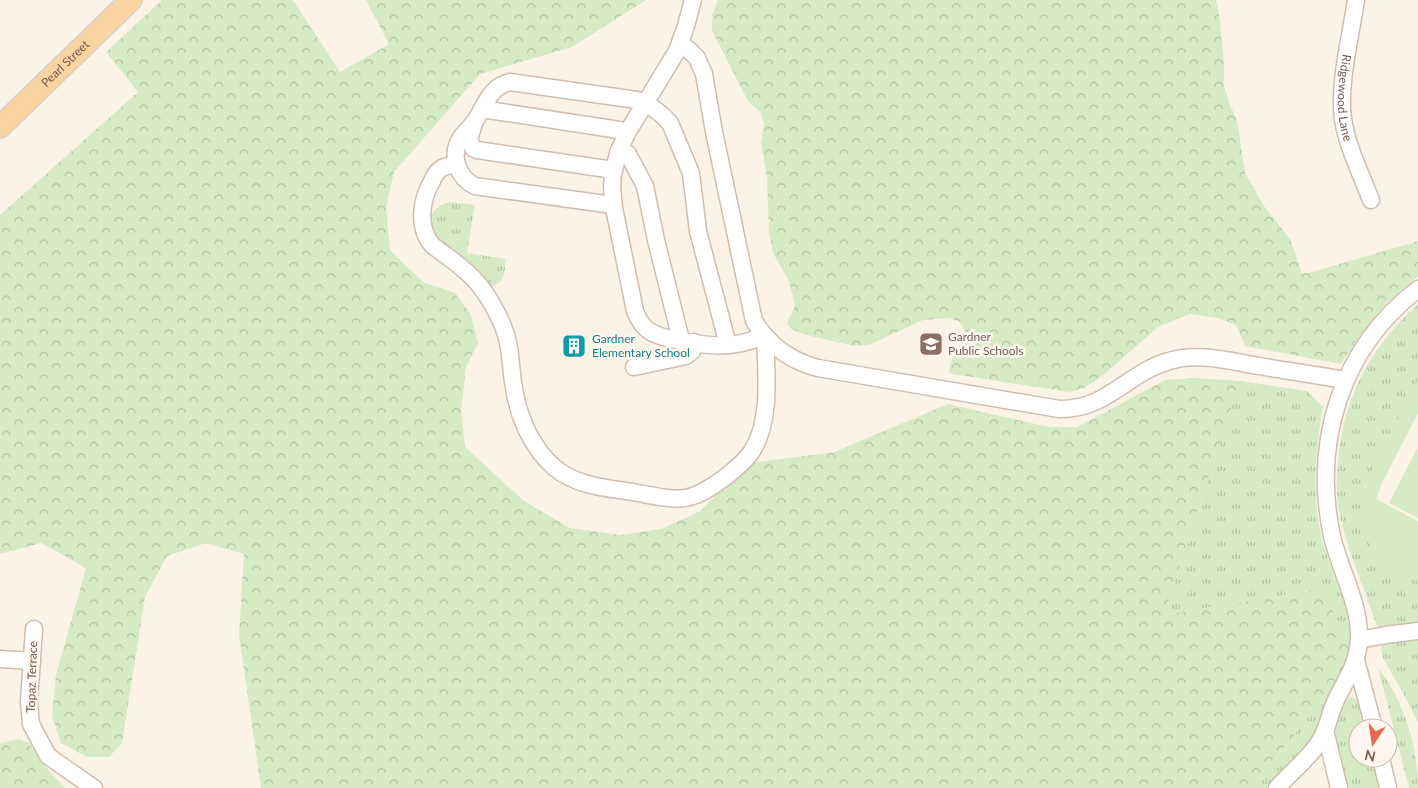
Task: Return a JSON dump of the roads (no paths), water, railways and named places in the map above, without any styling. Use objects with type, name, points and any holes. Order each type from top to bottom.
[{"type":"main road","name":"Pearl Street","points":[[0,127],[131,0]]},
{"type":"street","points":[[693,0],[680,44],[623,141],[614,170],[612,187],[614,205],[637,317],[650,332],[665,338],[728,345],[765,336]]},
{"type":"street","name":"Ridgewood Lane","points":[[1356,0],[1345,74],[1342,112],[1344,127],[1369,195]]},
{"type":"street","points":[[680,44],[693,54],[702,66],[754,321],[765,336],[796,361],[818,368],[1059,409],[1076,408],[1095,403],[1156,366],[1187,357],[1210,358],[1345,380]]},
{"type":"street","points":[[614,205],[481,187],[465,179],[455,157],[457,144],[492,92],[510,82],[626,98],[646,103],[662,114],[670,123],[691,173],[698,232],[728,345]]},
{"type":"street","points":[[478,115],[619,130],[626,152],[646,186],[656,240],[692,351],[686,356],[634,368]]},
{"type":"street","points":[[478,115],[469,140],[470,144],[477,150],[614,170]]},
{"type":"street","points":[[457,164],[441,169],[429,185],[422,204],[426,234],[432,245],[470,274],[496,311],[510,347],[514,388],[526,429],[532,442],[543,456],[566,475],[596,486],[666,498],[681,499],[704,492],[749,456],[759,436],[766,398],[765,336]]},
{"type":"street","points":[[1276,788],[1319,744],[1336,699],[1352,672],[1356,660],[1359,640],[1354,601],[1333,537],[1326,489],[1332,420],[1338,398],[1357,356],[1380,323],[1418,289]]},
{"type":"street","name":"Topaz Terrace","points":[[34,629],[29,702],[31,724],[48,756],[94,788]]},
{"type":"street","points":[[1359,640],[1418,631]]},
{"type":"street","points":[[0,659],[32,661]]},
{"type":"street","points":[[1356,660],[1371,718]]},
{"type":"street","points":[[1325,730],[1339,788]]},
{"type":"street","points":[[1383,768],[1388,788]]},
{"type":"place","name":"Gardner Public Schools","points":[[931,344]]},
{"type":"place","name":"Gardner Elementary School","points":[[574,346]]}]
